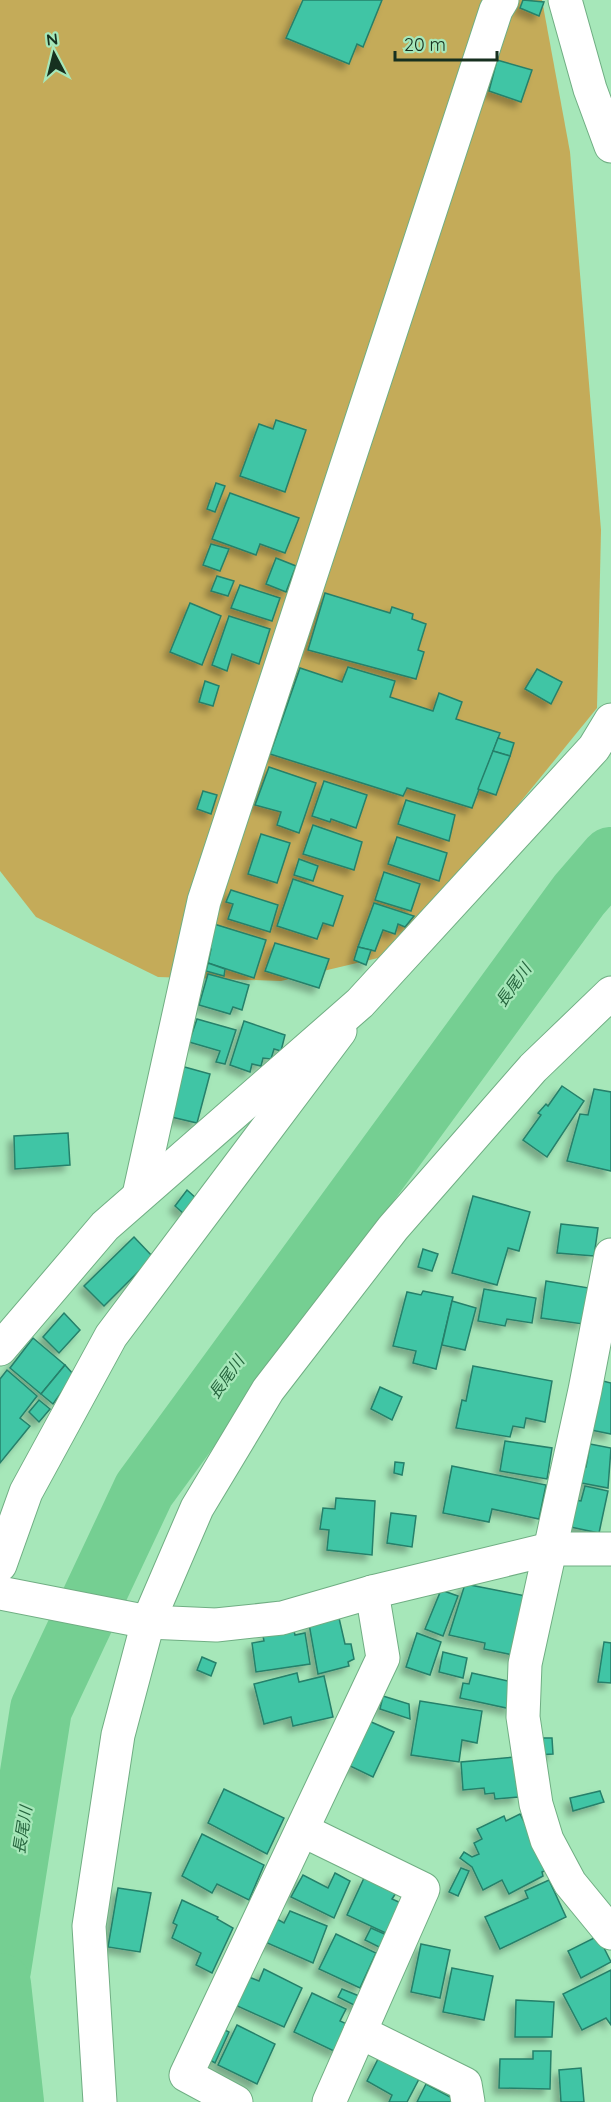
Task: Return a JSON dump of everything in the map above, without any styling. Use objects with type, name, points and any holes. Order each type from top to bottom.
[{"type":"street","points":[[139,1195],[204,901],[485,44],[502,0]]},
{"type":"street","points":[[565,0],[590,89],[611,146]]},
{"type":"street","points":[[0,1565],[26,1492],[111,1336],[360,1003],[594,748],[611,720]]},
{"type":"street","points":[[100,2102],[89,1926],[117,1735],[148,1622],[197,1509],[268,1390],[393,1228],[533,1068],[611,993]]},
{"type":"street","points":[[0,1349],[105,1226],[360,1003]]},
{"type":"street","points":[[611,1255],[585,1390],[525,1664],[523,1717],[536,1804],[547,1840],[570,1883],[611,1933]]},
{"type":"street","points":[[6,1594],[148,1622],[216,1625],[282,1618],[372,1592],[550,1549],[611,1549]]},
{"type":"street","points":[[236,2102],[186,2075],[383,1658],[372,1592]]},
{"type":"street","points":[[302,1830],[423,1889],[329,2102]]},
{"type":"street","points":[[360,2032],[465,2084],[468,2102]]},
{"type":"shaded area","points":[[0,0],[542,0],[570,152],[601,530],[597,708],[505,821],[378,958],[281,981],[158,977],[36,917],[0,871]]},
{"type":"building","points":[[303,0],[382,0],[363,47],[357,44],[349,64],[286,38]]},
{"type":"building","points":[[523,0],[544,2],[539,16],[520,8]]},
{"type":"building","points":[[497,60],[532,70],[521,102],[489,91]]},
{"type":"building","points":[[276,420],[306,430],[285,492],[240,476],[259,424],[273,429]]},
{"type":"building","points":[[216,483],[225,486],[215,512],[207,509]]},
{"type":"building","points":[[230,493],[299,518],[285,553],[260,544],[256,555],[212,539]]},
{"type":"building","points":[[211,544],[229,549],[220,571],[203,565]]},
{"type":"building","points":[[276,558],[296,566],[286,592],[266,584]]},
{"type":"building","points":[[217,576],[234,581],[228,596],[211,591]]},
{"type":"building","points":[[240,585],[280,598],[272,621],[231,608]]},
{"type":"building","points":[[325,593],[390,613],[392,607],[413,614],[412,619],[426,624],[418,650],[424,652],[416,679],[308,650]]},
{"type":"building","points":[[190,603],[221,616],[202,665],[170,652]]},
{"type":"building","points":[[229,616],[270,629],[259,664],[232,654],[227,671],[212,665]]},
{"type":"building","points":[[348,667],[395,681],[390,697],[433,711],[439,693],[462,702],[456,719],[500,733],[472,808],[407,788],[403,796],[270,754],[300,668],[342,682]]},
{"type":"building","points":[[537,669],[562,682],[551,704],[525,689]]},
{"type":"building","points":[[205,681],[219,686],[213,706],[199,702]]},
{"type":"building","points":[[498,738],[514,743],[510,756],[493,751]]},
{"type":"building","points":[[493,751],[510,756],[496,795],[478,789]]},
{"type":"building","points":[[269,767],[316,783],[299,833],[277,825],[281,812],[255,805]]},
{"type":"building","points":[[324,781],[367,795],[356,828],[331,819],[330,822],[312,816]]},
{"type":"building","points":[[203,791],[217,795],[211,814],[197,809]]},
{"type":"building","points":[[406,800],[455,815],[449,841],[398,824]]},
{"type":"building","points":[[313,825],[362,842],[354,870],[303,854]]},
{"type":"building","points":[[261,834],[290,843],[277,883],[248,874]]},
{"type":"building","points":[[397,837],[447,853],[439,881],[388,864]]},
{"type":"building","points":[[299,859],[318,866],[313,881],[294,875]]},
{"type":"building","points":[[384,872],[420,884],[411,911],[375,900]]},
{"type":"building","points":[[293,879],[343,896],[333,926],[323,923],[317,939],[277,926]]},
{"type":"building","points":[[231,890],[278,905],[270,932],[228,919],[233,904],[226,902]]},
{"type":"building","points":[[374,903],[414,916],[405,927],[398,924],[395,934],[383,930],[375,951],[358,947]]},
{"type":"building","points":[[214,924],[266,940],[254,978],[208,963],[211,949],[207,947]]},
{"type":"building","points":[[275,943],[329,959],[319,988],[265,971]]},
{"type":"building","points":[[358,947],[371,950],[366,965],[354,960]]},
{"type":"building","points":[[208,963],[225,969],[224,976],[206,971]]},
{"type":"building","points":[[208,974],[249,985],[242,1010],[233,1007],[230,1014],[199,1005]]},
{"type":"building","points":[[197,1019],[236,1030],[225,1064],[216,1062],[220,1051],[189,1042]]},
{"type":"building","points":[[244,1021],[285,1035],[281,1051],[274,1049],[271,1059],[263,1058],[261,1066],[252,1064],[250,1072],[230,1065]]},
{"type":"building","points":[[181,1066],[210,1074],[197,1123],[167,1116]]},
{"type":"building","points":[[562,1086],[584,1101],[547,1157],[523,1140],[541,1115],[538,1113],[546,1104],[548,1106]]},
{"type":"building","points":[[594,1089],[611,1092],[611,1171],[567,1161],[580,1114],[588,1115]]},
{"type":"building","points":[[68,1133],[70,1165],[15,1169],[14,1136]]},
{"type":"building","points":[[187,1190],[197,1199],[184,1214],[175,1206]]},
{"type":"building","points":[[473,1196],[530,1212],[519,1251],[508,1248],[497,1285],[452,1273]]},
{"type":"building","points":[[561,1224],[598,1228],[594,1256],[557,1253]]},
{"type":"building","points":[[134,1237],[153,1257],[104,1306],[84,1286]]},
{"type":"building","points":[[423,1249],[438,1254],[432,1271],[418,1267]]},
{"type":"building","points":[[546,1281],[589,1288],[583,1324],[541,1318]]},
{"type":"building","points":[[484,1289],[536,1298],[532,1323],[507,1319],[505,1326],[478,1321]]},
{"type":"building","points":[[423,1291],[453,1297],[436,1369],[413,1363],[416,1351],[393,1346],[407,1292],[421,1295]]},
{"type":"building","points":[[452,1301],[476,1308],[465,1350],[442,1345]]},
{"type":"building","points":[[64,1313],[80,1330],[59,1353],[43,1337]]},
{"type":"building","points":[[33,1338],[65,1365],[41,1394],[10,1368]]},
{"type":"building","points":[[65,1365],[74,1375],[53,1404],[41,1394]]},
{"type":"building","points":[[473,1366],[552,1381],[545,1422],[526,1418],[524,1428],[513,1426],[510,1437],[456,1428],[462,1400],[466,1401]]},
{"type":"building","points":[[7,1370],[37,1396],[20,1418],[30,1426],[0,1463],[0,1379]]},
{"type":"building","points":[[595,1379],[611,1383],[611,1434],[586,1429]]},
{"type":"building","points":[[380,1387],[402,1397],[392,1420],[371,1409]]},
{"type":"building","points":[[39,1400],[50,1409],[39,1422],[29,1412]]},
{"type":"building","points":[[505,1441],[552,1448],[547,1479],[500,1471]]},
{"type":"building","points":[[590,1444],[611,1448],[608,1488],[571,1481],[575,1465],[586,1467]]},
{"type":"building","points":[[395,1462],[404,1463],[402,1475],[394,1473]]},
{"type":"building","points":[[452,1466],[546,1485],[539,1519],[492,1509],[489,1522],[443,1513]]},
{"type":"building","points":[[585,1486],[608,1491],[599,1533],[561,1525],[566,1499],[581,1501]]},
{"type":"building","points":[[336,1498],[375,1501],[372,1555],[327,1550],[329,1530],[320,1529],[323,1508],[335,1509]]},
{"type":"building","points":[[391,1513],[416,1516],[412,1547],[387,1543]]},
{"type":"building","points":[[465,1584],[526,1596],[518,1656],[484,1649],[485,1643],[449,1635]]},
{"type":"building","points":[[441,1590],[458,1596],[443,1636],[425,1629]]},
{"type":"building","points":[[339,1618],[345,1644],[351,1644],[354,1659],[348,1662],[349,1666],[318,1674],[309,1624]]},
{"type":"building","points":[[294,1631],[295,1635],[305,1633],[310,1664],[256,1672],[252,1643],[264,1641],[263,1636]]},
{"type":"building","points":[[417,1633],[441,1642],[430,1675],[406,1667]]},
{"type":"building","points":[[604,1642],[611,1643],[611,1683],[598,1682]]},
{"type":"building","points":[[443,1652],[467,1658],[463,1678],[439,1672]]},
{"type":"building","points":[[202,1657],[216,1663],[211,1676],[197,1670]]},
{"type":"building","points":[[297,1673],[299,1682],[324,1676],[333,1717],[293,1726],[291,1717],[264,1724],[254,1684]]},
{"type":"building","points":[[472,1673],[517,1683],[511,1709],[460,1698],[463,1683],[469,1684]]},
{"type":"building","points":[[383,1696],[409,1704],[410,1719],[380,1709]]},
{"type":"building","points":[[420,1701],[482,1711],[477,1743],[462,1740],[459,1762],[411,1755]]},
{"type":"building","points":[[369,1721],[394,1732],[373,1777],[350,1766]]},
{"type":"building","points":[[536,1738],[552,1738],[553,1754],[536,1755]]},
{"type":"building","points":[[515,1757],[519,1797],[495,1799],[494,1793],[485,1794],[484,1788],[463,1790],[461,1762]]},
{"type":"building","points":[[224,1789],[284,1818],[267,1854],[208,1823]]},
{"type":"building","points":[[600,1791],[604,1802],[573,1811],[570,1798]]},
{"type":"building","points":[[520,1814],[549,1869],[542,1872],[543,1876],[509,1894],[502,1880],[483,1890],[472,1867],[460,1858],[464,1852],[472,1857],[479,1854],[474,1843],[482,1839],[477,1829],[504,1816],[506,1821]]},
{"type":"building","points":[[202,1834],[264,1865],[249,1900],[217,1884],[212,1893],[182,1876]]},
{"type":"building","points":[[461,1868],[469,1871],[458,1896],[449,1892]]},
{"type":"building","points":[[335,1873],[350,1881],[334,1918],[291,1897],[303,1875],[328,1888]]},
{"type":"building","points":[[364,1878],[396,1893],[392,1899],[403,1904],[390,1935],[347,1915]]},
{"type":"building","points":[[549,1880],[566,1917],[500,1949],[485,1917],[528,1898],[525,1891]]},
{"type":"building","points":[[118,1888],[151,1893],[140,1952],[108,1947]]},
{"type":"building","points":[[182,1900],[218,1917],[217,1919],[233,1928],[212,1973],[196,1965],[201,1953],[172,1938],[177,1925],[173,1923]]},
{"type":"building","points":[[290,1911],[327,1926],[313,1963],[265,1942],[277,1919],[284,1923]]},
{"type":"building","points":[[371,1928],[389,1936],[383,1949],[365,1940]]},
{"type":"building","points":[[336,1934],[376,1953],[360,1988],[319,1969]]},
{"type":"building","points":[[598,1936],[611,1962],[581,1978],[568,1951]]},
{"type":"building","points":[[421,1944],[450,1950],[440,1998],[411,1992]]},
{"type":"building","points":[[452,1968],[493,1976],[484,2020],[443,2012]]},
{"type":"building","points":[[264,1969],[302,1988],[284,2027],[235,2005],[249,1977],[259,1981]]},
{"type":"building","points":[[611,1970],[611,2025],[606,2018],[582,2030],[563,1994]]},
{"type":"building","points":[[342,1989],[364,1998],[360,2008],[338,1997]]},
{"type":"building","points":[[312,1993],[346,2009],[340,2021],[349,2025],[336,2052],[294,2032]]},
{"type":"building","points":[[516,2000],[554,2002],[552,2037],[515,2037]]},
{"type":"building","points":[[237,2025],[275,2044],[257,2084],[218,2065]]},
{"type":"building","points":[[223,2029],[229,2032],[215,2063],[208,2059]]},
{"type":"building","points":[[533,2051],[551,2051],[550,2089],[499,2088],[500,2059],[533,2059]]},
{"type":"building","points":[[379,2057],[419,2079],[407,2102],[389,2102],[392,2095],[367,2081]]},
{"type":"building","points":[[581,2068],[584,2102],[561,2102],[559,2070]]},
{"type":"building","points":[[426,2084],[454,2099],[453,2102],[417,2102]]},
{"type":"waterway","name":"長尾川","points":[[0,1970],[41,1709],[144,1490],[579,895],[611,858]]},
{"type":"waterway","name":"長尾川","points":[[0,1984],[13,2102]]}]
